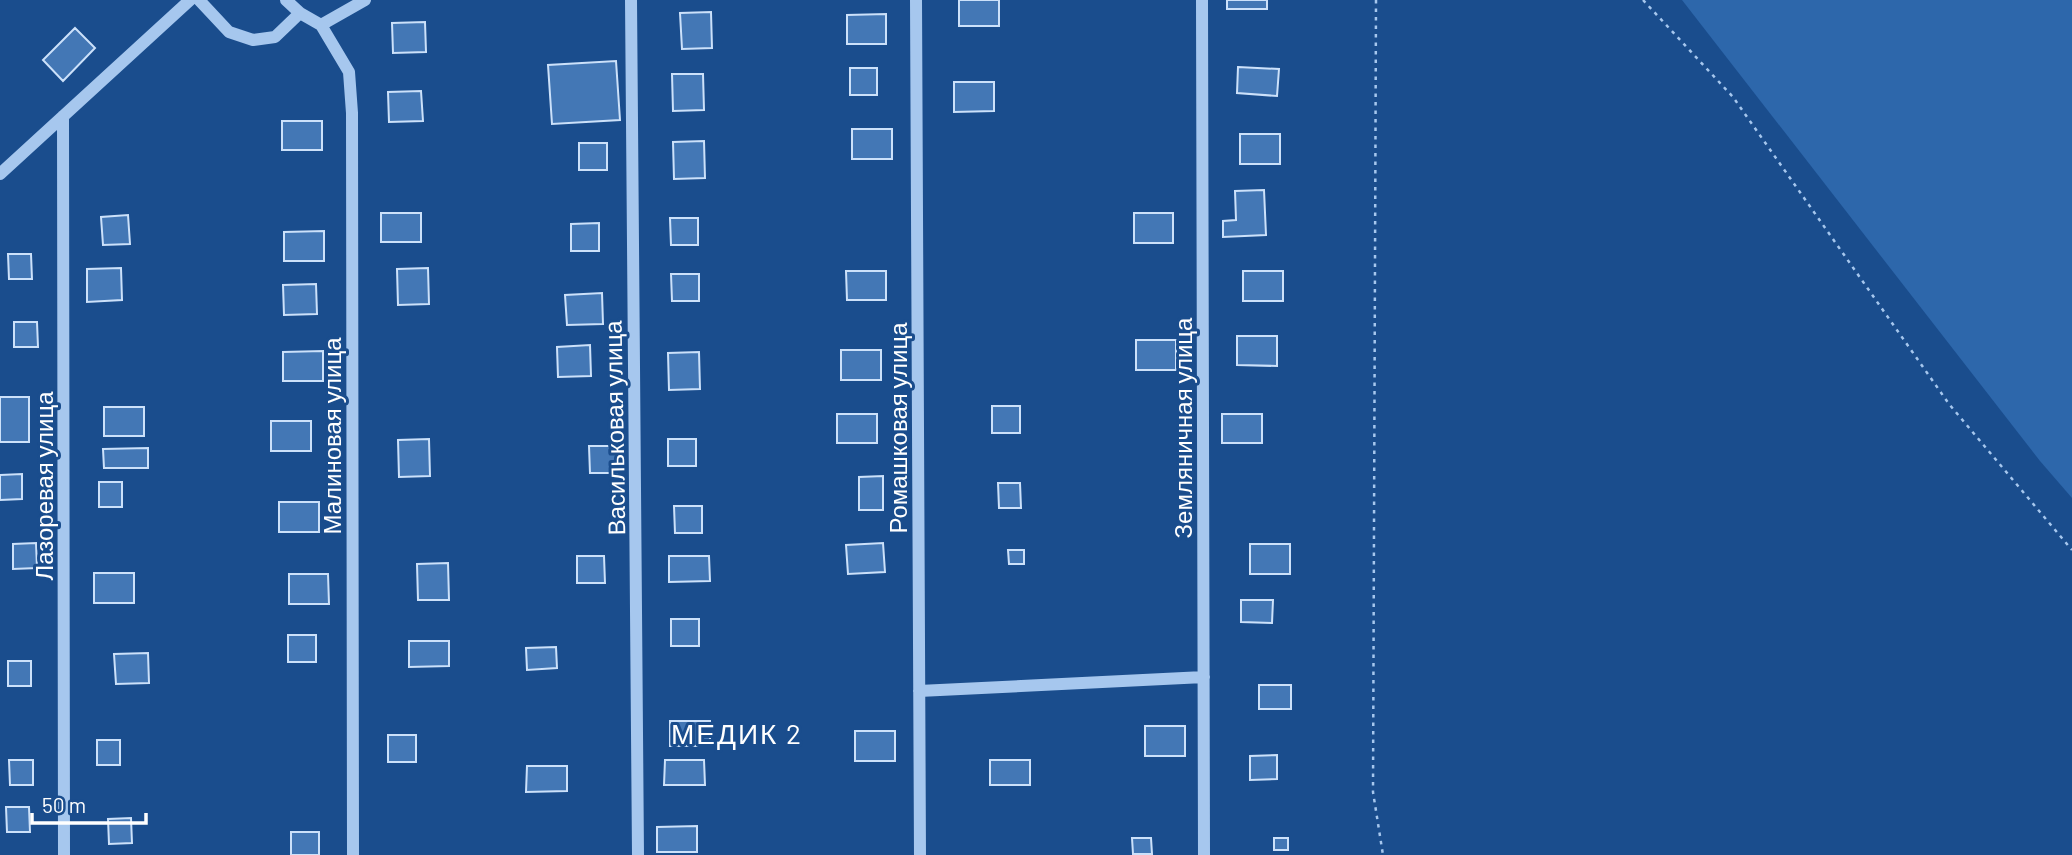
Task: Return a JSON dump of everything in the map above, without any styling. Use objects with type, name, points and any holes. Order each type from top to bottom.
[{"type":"street","points":[[0,174],[190,0]]},
{"type":"street","points":[[199,0],[229,32],[253,40],[275,37],[300,13]]},
{"type":"street","points":[[286,0],[300,13],[321,25],[365,0]]},
{"type":"street","name":"Васильковая улица","points":[[631,0],[638,855]]},
{"type":"street","name":"Ромашковая улица","points":[[916,0],[920,855]]},
{"type":"street","name":"Земляничная улица","points":[[1202,0],[1204,855]]},
{"type":"street","name":"Малиновая улица","points":[[321,25],[349,72],[352,102],[353,855]]},
{"type":"street","name":"Лазоревая улица","points":[[63,116],[64,855]]},
{"type":"street","points":[[919,691],[1204,677]]},
{"type":"path","points":[[1376,0],[1373,792],[1383,855]]},
{"type":"path","points":[[1643,0],[1733,97],[1949,404],[2072,550]]},
{"type":"shaded area","points":[[1682,0],[2072,0],[2072,498],[2040,461]]},
{"type":"building","points":[[959,0],[999,0],[999,26],[959,26]]},
{"type":"building","points":[[1227,0],[1267,0],[1267,9],[1227,9]]},
{"type":"building","points":[[711,12],[712,48],[682,49],[680,13]]},
{"type":"building","points":[[886,14],[886,44],[847,44],[847,15]]},
{"type":"building","points":[[425,22],[426,52],[393,53],[392,23]]},
{"type":"building","points":[[75,28],[95,48],[63,81],[43,60]]},
{"type":"building","points":[[616,61],[620,120],[552,124],[548,65]]},
{"type":"building","points":[[1238,67],[1279,69],[1277,96],[1237,93]]},
{"type":"building","points":[[850,68],[877,68],[877,95],[850,95]]},
{"type":"building","points":[[672,74],[703,74],[704,110],[673,111]]},
{"type":"building","points":[[954,82],[994,82],[994,111],[954,112]]},
{"type":"building","points":[[421,91],[423,121],[389,122],[388,92]]},
{"type":"building","points":[[282,121],[322,121],[322,150],[282,150]]},
{"type":"building","points":[[852,129],[892,129],[892,159],[852,159]]},
{"type":"building","points":[[1240,134],[1280,134],[1280,164],[1240,164]]},
{"type":"building","points":[[704,141],[705,178],[674,179],[673,142]]},
{"type":"building","points":[[579,143],[607,143],[607,170],[579,170]]},
{"type":"building","points":[[1264,190],[1266,235],[1223,237],[1223,221],[1236,220],[1235,191]]},
{"type":"building","points":[[381,213],[421,213],[421,242],[381,242]]},
{"type":"building","points":[[1134,213],[1173,213],[1173,243],[1134,243]]},
{"type":"building","points":[[128,215],[130,244],[103,245],[101,217]]},
{"type":"building","points":[[670,218],[698,218],[698,245],[671,245]]},
{"type":"building","points":[[599,223],[599,251],[571,251],[571,224]]},
{"type":"building","points":[[324,231],[324,261],[284,261],[284,232]]},
{"type":"building","points":[[8,254],[31,254],[32,279],[9,279]]},
{"type":"building","points":[[121,268],[122,300],[87,302],[87,269]]},
{"type":"building","points":[[428,268],[429,304],[398,305],[397,269]]},
{"type":"building","points":[[846,271],[886,271],[886,300],[847,300]]},
{"type":"building","points":[[1243,271],[1283,271],[1283,301],[1243,301]]},
{"type":"building","points":[[671,274],[699,274],[699,301],[672,301]]},
{"type":"building","points":[[316,284],[317,314],[284,315],[283,285]]},
{"type":"building","points":[[602,293],[603,324],[567,325],[565,295]]},
{"type":"building","points":[[14,322],[37,322],[38,347],[14,347]]},
{"type":"building","points":[[1237,336],[1277,336],[1277,366],[1237,365]]},
{"type":"building","points":[[1136,340],[1176,340],[1176,370],[1136,370]]},
{"type":"building","points":[[590,345],[591,376],[558,377],[557,347]]},
{"type":"building","points":[[841,350],[881,350],[881,380],[841,380]]},
{"type":"building","points":[[323,351],[323,381],[283,381],[283,352]]},
{"type":"building","points":[[699,352],[700,389],[669,390],[668,353]]},
{"type":"building","points":[[0,397],[29,397],[29,442],[0,442]]},
{"type":"building","points":[[992,406],[1020,406],[1020,433],[992,433]]},
{"type":"building","points":[[104,407],[144,407],[144,436],[104,436]]},
{"type":"building","points":[[837,414],[877,414],[877,443],[837,443]]},
{"type":"building","points":[[1222,414],[1262,414],[1262,443],[1222,443]]},
{"type":"building","points":[[271,421],[311,421],[311,451],[271,451]]},
{"type":"building","points":[[429,439],[430,476],[399,477],[398,440]]},
{"type":"building","points":[[668,439],[696,439],[696,466],[668,466]]},
{"type":"building","points":[[589,446],[617,446],[617,473],[590,473]]},
{"type":"building","points":[[148,448],[148,468],[104,468],[103,449]]},
{"type":"building","points":[[22,474],[22,499],[0,500],[0,475]]},
{"type":"building","points":[[883,476],[883,510],[859,510],[859,477]]},
{"type":"building","points":[[99,482],[122,482],[122,507],[99,507]]},
{"type":"building","points":[[998,483],[1020,483],[1021,508],[999,508]]},
{"type":"building","points":[[279,502],[319,502],[319,532],[279,532]]},
{"type":"building","points":[[674,506],[702,506],[702,533],[675,533]]},
{"type":"building","points":[[36,543],[37,568],[13,569],[13,544]]},
{"type":"building","points":[[883,543],[885,572],[848,574],[846,545]]},
{"type":"building","points":[[1250,544],[1290,544],[1290,574],[1250,574]]},
{"type":"building","points":[[1008,550],[1024,550],[1024,564],[1009,564]]},
{"type":"building","points":[[577,556],[604,556],[605,583],[577,583]]},
{"type":"building","points":[[669,556],[709,556],[710,581],[669,582]]},
{"type":"building","points":[[448,563],[449,600],[418,600],[417,564]]},
{"type":"building","points":[[94,573],[134,573],[134,603],[94,603]]},
{"type":"building","points":[[289,574],[328,574],[329,604],[289,604]]},
{"type":"building","points":[[1241,600],[1273,600],[1272,623],[1241,622]]},
{"type":"building","points":[[671,619],[699,619],[699,646],[671,646]]},
{"type":"building","points":[[288,635],[316,635],[316,662],[288,662]]},
{"type":"building","points":[[409,641],[449,641],[449,666],[409,667]]},
{"type":"building","points":[[556,647],[557,668],[527,670],[526,648]]},
{"type":"building","points":[[148,653],[149,683],[116,684],[114,654]]},
{"type":"building","points":[[8,661],[31,661],[31,686],[8,686]]},
{"type":"building","points":[[1259,685],[1291,685],[1291,709],[1259,709]]},
{"type":"building","points":[[670,721],[710,721],[710,746],[670,746]]},
{"type":"building","points":[[1145,726],[1185,726],[1185,756],[1145,756]]},
{"type":"building","points":[[855,731],[895,731],[895,761],[855,761]]},
{"type":"building","points":[[388,735],[416,735],[416,762],[388,762]]},
{"type":"building","points":[[97,740],[120,740],[120,765],[97,765]]},
{"type":"building","points":[[1277,755],[1277,779],[1250,780],[1250,756]]},
{"type":"building","points":[[9,760],[33,760],[33,785],[10,785]]},
{"type":"building","points":[[665,760],[704,760],[705,785],[664,785]]},
{"type":"building","points":[[990,760],[1030,760],[1030,785],[990,785]]},
{"type":"building","points":[[527,766],[567,766],[567,791],[526,792]]},
{"type":"building","points":[[6,807],[29,807],[30,832],[7,832]]},
{"type":"building","points":[[131,818],[132,843],[109,844],[108,819]]},
{"type":"building","points":[[697,826],[697,852],[657,852],[657,827]]},
{"type":"building","points":[[291,832],[319,832],[319,855],[291,855]]},
{"type":"building","points":[[1132,838],[1151,838],[1152,854],[1133,854]]},
{"type":"building","points":[[1274,838],[1288,838],[1288,850],[1274,850]]},
{"type":"district","name":"МЕДИК 2","points":[[737,733]]}]
